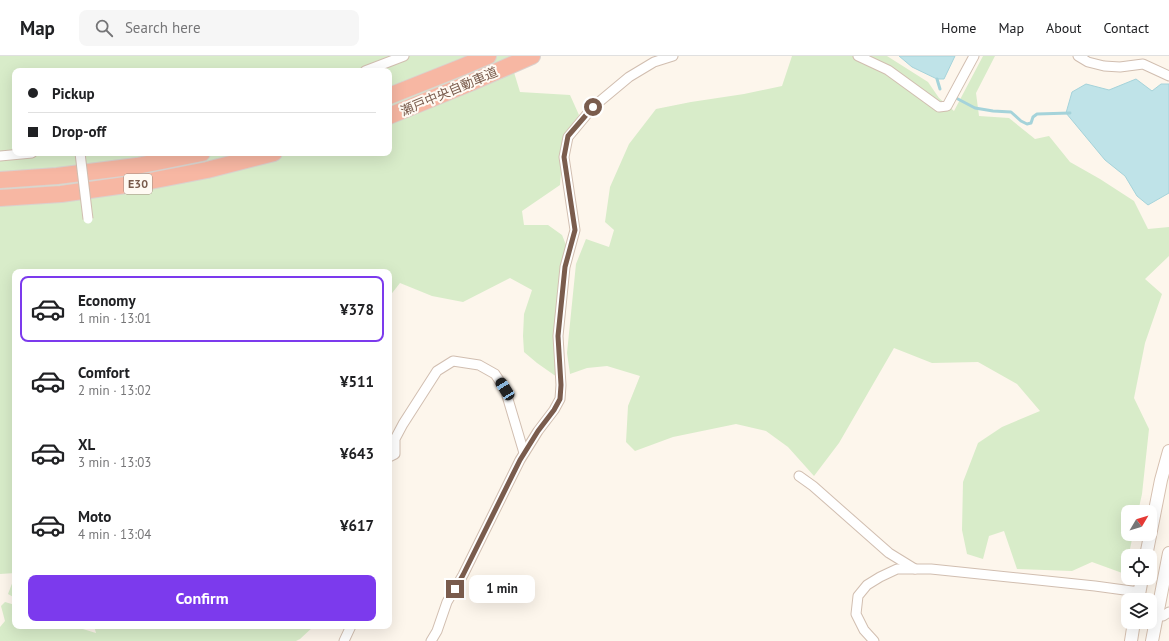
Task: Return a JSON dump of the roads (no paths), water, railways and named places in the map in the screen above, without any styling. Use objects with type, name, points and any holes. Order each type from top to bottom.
[{"type":"highway","name":"瀬戸中央自動車道","points":[[392,95],[488,56]]},
{"type":"highway","name":"瀬戸中央自動車道","points":[[392,115],[532,56]]},
{"type":"highway","name":"E30","points":[[0,180],[57,176],[136,166],[187,156]]},
{"type":"highway","name":"E30","points":[[0,198],[61,194],[140,183],[207,170],[262,156]]},
{"type":"main road","points":[[1147,549],[1161,480],[1169,451]]},
{"type":"main road","points":[[1152,641],[1163,613],[1169,553]]},
{"type":"main road","points":[[1131,641],[1133,629]]},
{"type":"street","points":[[373,68],[404,56]]},
{"type":"street","points":[[431,641],[437,631],[447,602],[463,575],[524,453],[560,399],[561,385],[558,336],[565,267],[575,230],[564,157],[568,136],[593,107],[629,77],[654,62],[673,56]]},
{"type":"street","points":[[858,56],[888,70],[939,107],[947,106],[974,56]]},
{"type":"street","points":[[1078,56],[1088,62],[1104,66],[1120,67],[1143,64],[1169,76]]},
{"type":"street","points":[[0,156],[12,155]]},
{"type":"street","points":[[80,156],[88,219]]},
{"type":"street","points":[[392,456],[395,454],[395,439],[437,370],[453,361],[479,364],[496,374],[505,389],[524,453]]},
{"type":"street","points":[[799,476],[813,486],[889,553],[914,569]]},
{"type":"street","points":[[874,641],[864,630],[856,614],[858,596],[867,585],[897,569],[931,569],[1096,586],[1126,593]]},
{"type":"street","points":[[344,641],[350,629]]},
{"type":"water","points":[[899,56],[955,56],[944,79],[937,79],[912,67]]},
{"type":"water","points":[[1136,79],[1152,91],[1161,84],[1169,84],[1169,193],[1148,205],[1137,196],[1125,176],[1105,160],[1066,113],[1072,92],[1086,84],[1109,90]]},
{"type":"waterway","points":[[937,79],[940,89]]},
{"type":"waterway","points":[[956,98],[975,108],[1011,112],[1027,124],[1031,123],[1033,117],[1037,114],[1070,113]]}]
